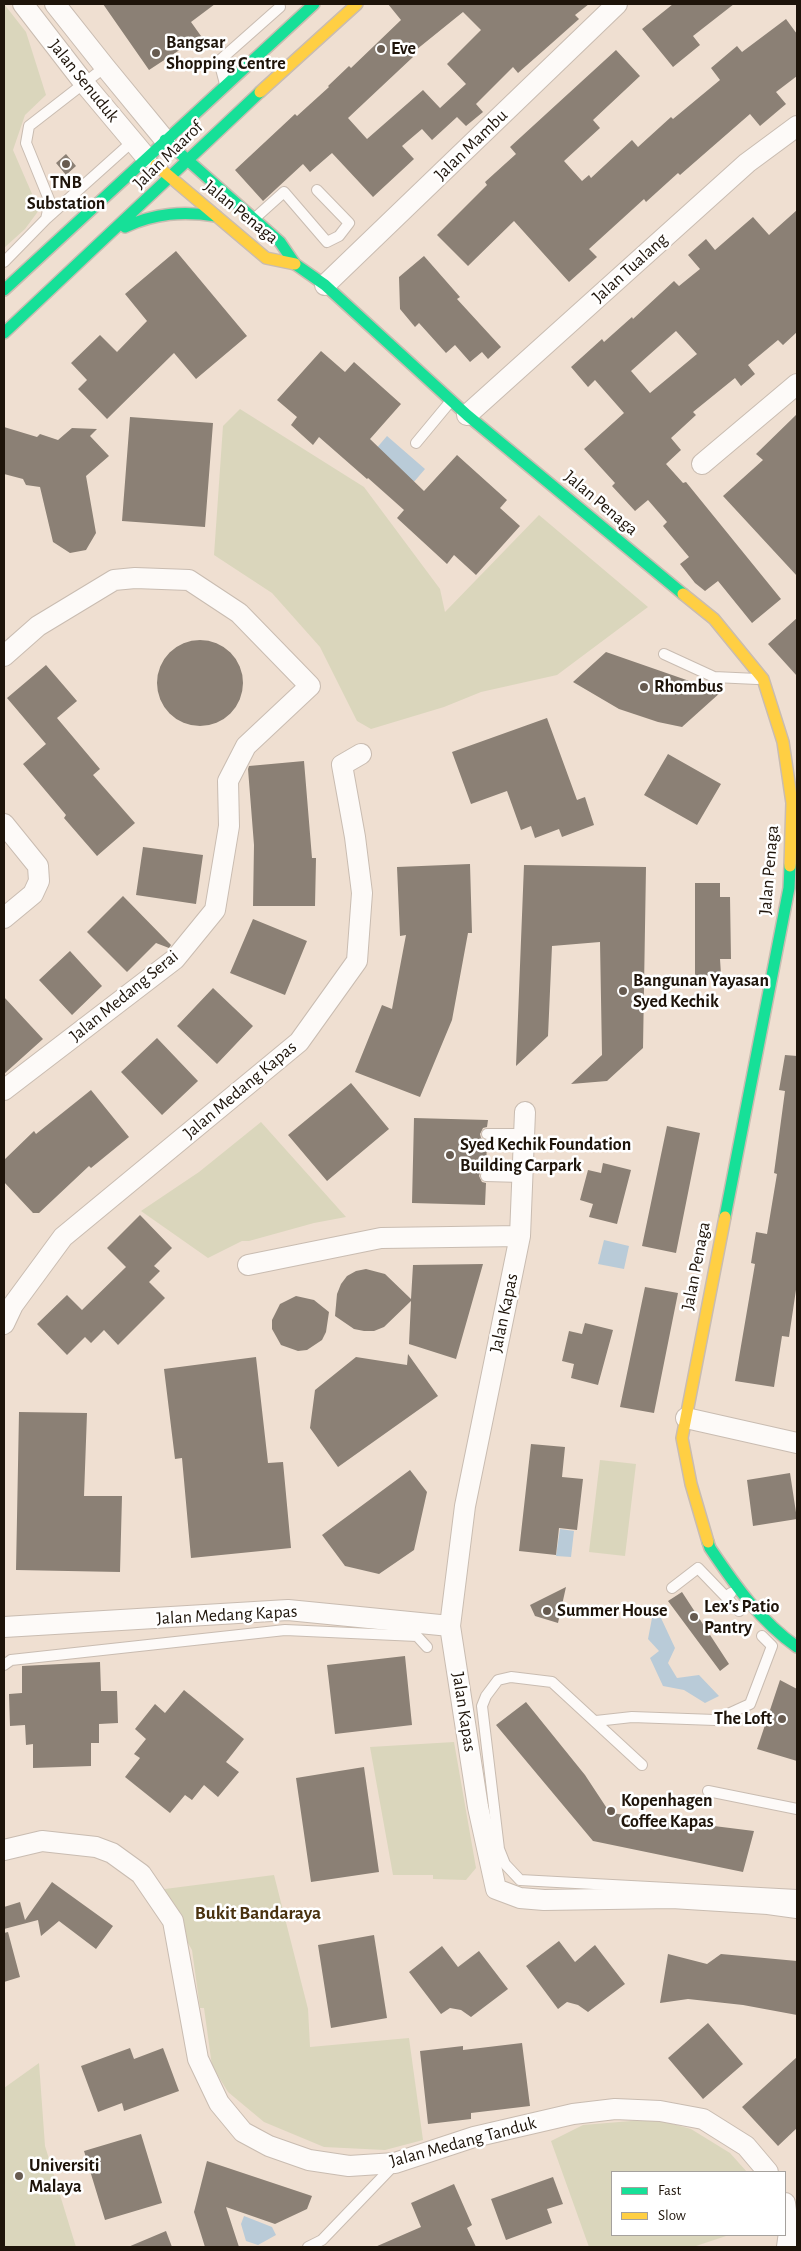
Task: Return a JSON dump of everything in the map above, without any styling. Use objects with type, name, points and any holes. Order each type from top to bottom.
[{"type":"street","name":"Jalan Senuduk","points":[[23,4],[84,83],[146,157]]},
{"type":"street","name":"Jalan Senuduk","points":[[55,4],[165,140]]},
{"type":"street","name":"Jalan Maarof","points":[[4,290],[314,4]]},
{"type":"street","name":"Jalan Maarof","points":[[4,334],[187,160],[357,4]]},
{"type":"street","name":"Jalan Mambu","points":[[325,285],[617,4]]},
{"type":"street","name":"Jalan Tualang","points":[[467,415],[747,163],[797,126]]},
{"type":"street","name":"Jalan Penaga","points":[[165,140],[280,242],[295,264],[325,285],[467,415],[714,619],[764,679],[784,742],[792,803],[789,888],[682,1438],[702,1525],[710,1548],[737,1587],[780,1635],[797,1647]]},
{"type":"street","name":"Jalan Penaga","points":[[146,157],[266,258],[295,264]]},
{"type":"street","points":[[109,236],[138,220],[158,214],[191,211],[216,216]]},
{"type":"street","points":[[702,464],[797,384]]},
{"type":"street","name":"Jalan Medang Serai","points":[[4,656],[38,626],[114,580],[135,578],[189,580],[239,613],[310,686],[246,746],[228,781],[228,826],[215,910],[175,959],[4,1090]]},
{"type":"street","name":"Jalan Medang Kapas","points":[[4,1324],[13,1305],[63,1237],[299,1042],[357,962],[362,893],[355,837],[342,765],[361,754]]},
{"type":"street","points":[[4,824],[38,866],[39,881],[33,894],[4,918]]},
{"type":"street","name":"Jalan Kapas","points":[[525,1112],[520,1236],[489,1379],[465,1506],[450,1626],[473,1708],[478,1807],[496,1889],[520,1898],[544,1900],[672,1898],[768,1904],[797,1908]]},
{"type":"street","points":[[248,1265],[381,1238],[520,1236]]},
{"type":"street","points":[[686,1418],[797,1443]]},
{"type":"street","name":"Jalan Medang Kapas","points":[[4,1627],[288,1610],[450,1626]]},
{"type":"street","name":"Jalan Medang Tanduk","points":[[4,1850],[42,1841],[88,1846],[112,1854],[141,1874],[173,1921],[198,2059],[219,2103],[243,2132],[269,2146],[309,2160],[349,2166],[396,2163],[474,2137],[573,2114],[615,2109],[660,2111],[704,2119],[746,2146],[767,2171]]},
{"type":"street","points":[[786,2213],[787,2247]]},
{"type":"lane","points":[[278,36],[281,5]]},
{"type":"lane","points":[[225,85],[219,61],[281,5]]},
{"type":"lane","points":[[46,219],[50,202],[26,143],[29,126],[105,67]]},
{"type":"lane","points":[[4,262],[46,219],[132,140]]},
{"type":"lane","points":[[254,219],[284,192],[327,242],[339,236],[348,223],[317,190]]},
{"type":"lane","points":[[416,443],[451,401]]},
{"type":"lane","points":[[664,654],[714,677],[764,679]]},
{"type":"lane","points":[[487,1134],[525,1134]]},
{"type":"lane","points":[[486,1176],[522,1177]]},
{"type":"lane","points":[[596,1721],[632,1718],[715,1720],[750,1704],[772,1646],[698,1568],[672,1588]]},
{"type":"lane","points":[[726,1597],[737,1587]]},
{"type":"lane","points":[[285,1630],[288,1610]]},
{"type":"lane","points":[[4,1665],[11,1660],[285,1630],[417,1636],[427,1647]]},
{"type":"lane","points":[[642,1765],[552,1682],[512,1677],[498,1680],[486,1696],[473,1708],[499,1849],[505,1864],[520,1880],[797,1895]]},
{"type":"lane","points":[[708,1791],[797,1809]]},
{"type":"lane","points":[[308,2247],[322,2240],[396,2163]]},
{"type":"shaded area","points":[[4,4],[26,32],[46,95],[25,115],[13,150],[39,210],[25,229],[4,248]]},
{"type":"shaded area","points":[[240,409],[364,487],[440,589],[445,612],[539,515],[648,607],[557,675],[481,692],[444,707],[371,729],[357,721],[320,647],[272,593],[214,555],[223,426]]},
{"type":"shaded area","points":[[261,1122],[346,1217],[314,1223],[249,1241],[242,1241],[208,1258],[141,1211],[199,1172]]},
{"type":"shaded area","points":[[600,1460],[636,1464],[625,1556],[589,1552]]},
{"type":"shaded area","points":[[454,1742],[476,1868],[466,1880],[433,1879],[433,1875],[393,1875],[370,1747]]},
{"type":"shaded area","points":[[274,1875],[308,2009],[310,2047],[409,2038],[423,2140],[385,2150],[324,2147],[264,2122],[228,2092],[212,2066],[204,2008],[200,2008],[192,1950],[157,1890]]},
{"type":"shaded area","points":[[39,2063],[45,2146],[76,2247],[4,2247],[4,2088]]},
{"type":"shaded area","points":[[655,2119],[691,2129],[730,2153],[746,2171],[611,2171],[611,2236],[726,2236],[693,2247],[589,2247],[551,2141],[583,2125]]},
{"type":"water","points":[[387,436],[425,469],[413,483],[375,450]]},
{"type":"water","points":[[604,1240],[629,1246],[624,1269],[598,1264]]},
{"type":"water","points":[[560,1529],[574,1531],[571,1557],[556,1556]]},
{"type":"water","points":[[652,1618],[661,1618],[675,1648],[668,1663],[677,1678],[699,1675],[719,1696],[705,1703],[684,1690],[663,1686],[650,1658],[659,1651],[648,1639]]},
{"type":"water","points":[[244,2216],[272,2227],[276,2235],[258,2245],[246,2241],[241,2224]]},
{"type":"building","name":"Bangsar Shopping Centre","points":[[103,4],[215,4],[191,22],[201,36],[149,70]]},
{"type":"building","points":[[388,4],[589,4],[575,15],[579,19],[518,73],[513,67],[476,104],[483,112],[466,126],[457,117],[432,140],[422,129],[402,146],[414,159],[373,197],[332,153],[310,172],[303,164],[263,201],[235,170],[295,114],[297,116],[329,87],[349,66],[351,68],[401,20]],"holes":[[[463,12],[481,30],[447,64],[466,84],[440,108],[423,90],[367,139],[348,118],[413,57],[411,54]]]},
{"type":"building","points":[[673,4],[734,4],[693,36],[700,45],[673,67],[642,29]]},
{"type":"building","points":[[786,19],[797,34],[797,76],[776,92],[786,104],[760,126],[750,114],[680,175],[678,173],[646,202],[644,199],[589,249],[597,257],[569,282],[514,221],[468,266],[437,235],[487,185],[485,182],[516,154],[510,147],[616,50],[640,76],[593,120],[600,128],[564,161],[582,181],[589,175],[591,178],[632,140],[638,147],[671,117],[673,119],[720,80],[711,68],[737,46],[742,52]]},
{"type":"building","name":"TNB Substation","points":[[66,154],[76,166],[66,175],[56,163]]},
{"type":"building","points":[[797,210],[797,332],[783,345],[778,340],[748,365],[755,374],[741,386],[735,378],[693,412],[696,415],[671,438],[681,450],[666,464],[683,483],[686,482],[781,599],[752,623],[718,581],[705,591],[695,583],[680,564],[689,557],[663,526],[667,522],[648,500],[635,511],[612,486],[615,483],[584,449],[624,413],[595,380],[588,387],[571,367],[602,339],[604,342],[632,317],[633,319],[674,281],[679,286],[700,269],[688,255],[706,239],[715,250],[753,217],[769,235]],"holes":[[[676,331],[697,354],[650,393],[631,371]]]},
{"type":"building","points":[[176,251],[247,336],[196,379],[174,353],[107,419],[78,389],[87,380],[71,363],[100,335],[117,352],[147,321],[125,294]]},
{"type":"building","points":[[424,256],[460,297],[457,299],[501,347],[488,359],[482,352],[470,362],[455,345],[446,353],[419,323],[415,327],[400,309],[399,277]]},
{"type":"building","points":[[321,351],[345,372],[354,362],[401,404],[370,439],[424,491],[457,455],[507,500],[500,508],[520,526],[476,575],[454,555],[447,564],[397,518],[404,510],[319,437],[313,445],[291,425],[297,417],[277,400]]},
{"type":"building","points":[[797,414],[797,576],[723,496],[763,460],[756,454]]},
{"type":"building","points":[[130,417],[213,423],[205,527],[122,521]]},
{"type":"building","points":[[4,427],[37,437],[40,434],[58,440],[72,428],[97,429],[90,436],[109,456],[86,476],[96,533],[86,550],[70,553],[53,542],[40,487],[26,485],[23,479],[4,474]]},
{"type":"building","points":[[797,618],[797,676],[768,644]]},
{"type":"building","points":[[200,640],[216,644],[230,653],[239,667],[243,683],[239,699],[230,713],[216,722],[200,726],[184,722],[170,713],[161,699],[157,683],[161,667],[170,653],[184,644]]},
{"type":"building","name":"Rhombus","points":[[606,652],[721,692],[682,727],[658,722],[619,709],[573,682]]},
{"type":"building","points":[[46,665],[77,701],[57,718],[100,769],[93,775],[135,823],[97,856],[64,818],[66,815],[23,764],[46,744],[7,698]]},
{"type":"building","points":[[547,718],[577,800],[585,797],[594,825],[562,837],[559,829],[535,838],[531,826],[521,830],[507,791],[471,804],[452,752]]},
{"type":"building","points":[[668,754],[721,784],[697,825],[644,795]]},
{"type":"building","points":[[304,761],[312,858],[316,858],[315,906],[253,906],[254,845],[249,766]]},
{"type":"building","points":[[143,847],[203,855],[196,904],[136,895]]},
{"type":"building","points":[[470,864],[472,933],[468,933],[452,1020],[420,1097],[355,1072],[382,1005],[392,1009],[406,935],[400,936],[397,867]]},
{"type":"building","name":"Bangunan Yayasan Syed Kechik","points":[[524,865],[646,867],[643,1048],[607,1081],[571,1084],[602,1055],[600,942],[552,946],[548,1036],[516,1066]]},
{"type":"building","points":[[695,883],[720,883],[720,897],[730,897],[731,959],[720,959],[721,975],[695,976]]},
{"type":"building","points":[[123,896],[171,945],[169,948],[156,943],[127,972],[87,932]]},
{"type":"building","points":[[253,919],[307,941],[285,995],[230,973]]},
{"type":"building","points":[[70,951],[102,986],[72,1015],[39,980]]},
{"type":"building","points":[[213,988],[253,1026],[217,1064],[177,1026]]},
{"type":"building","points":[[4,997],[43,1039],[4,1074]]},
{"type":"building","points":[[157,1038],[198,1081],[162,1115],[121,1072]]},
{"type":"building","points":[[785,1055],[797,1056],[797,1283],[789,1337],[782,1336],[774,1387],[735,1381],[755,1264],[751,1263],[756,1232],[767,1234],[777,1174],[774,1173],[785,1091],[779,1090]]},
{"type":"building","points":[[351,1083],[389,1129],[327,1181],[288,1135]]},
{"type":"building","points":[[91,1090],[129,1137],[91,1168],[89,1166],[39,1213],[33,1213],[4,1182],[4,1160],[34,1131],[36,1134]]},
{"type":"building","name":"Syed Kechik Foundation Building Carpark","points":[[414,1118],[488,1120],[487,1127],[483,1128],[480,1134],[481,1138],[487,1141],[486,1169],[480,1172],[479,1176],[482,1182],[486,1183],[485,1205],[412,1203]]},
{"type":"building","points":[[667,1126],[700,1133],[676,1253],[642,1246]]},
{"type":"building","points":[[603,1163],[631,1170],[617,1224],[589,1217],[593,1204],[580,1200],[588,1170],[601,1173]]},
{"type":"building","points":[[140,1215],[172,1248],[154,1266],[160,1271],[149,1282],[165,1298],[118,1345],[104,1330],[91,1343],[85,1337],[67,1355],[37,1324],[67,1295],[82,1310],[126,1267],[107,1248]]},
{"type":"building","points":[[483,1264],[456,1359],[409,1344],[411,1301],[384,1327],[374,1331],[354,1329],[335,1316],[337,1294],[341,1284],[347,1276],[356,1271],[366,1269],[385,1274],[411,1299],[413,1265]]},
{"type":"building","points":[[645,1287],[678,1293],[654,1413],[620,1407]]},
{"type":"building","points":[[296,1296],[314,1300],[329,1312],[326,1332],[322,1340],[307,1350],[298,1351],[281,1345],[272,1329],[272,1320],[280,1304]]},
{"type":"building","points":[[585,1323],[613,1330],[598,1385],[571,1378],[574,1364],[562,1361],[569,1331],[582,1334]]},
{"type":"building","points":[[408,1354],[438,1396],[338,1467],[310,1428],[315,1390],[356,1357],[407,1365]]},
{"type":"building","points":[[256,1357],[268,1463],[283,1462],[291,1548],[191,1558],[182,1458],[175,1459],[164,1369]]},
{"type":"building","points":[[19,1412],[87,1413],[84,1496],[122,1496],[120,1572],[16,1570]]},
{"type":"building","points":[[531,1444],[565,1447],[562,1477],[583,1479],[577,1530],[559,1528],[556,1555],[519,1551]]},
{"type":"building","points":[[410,1470],[427,1492],[414,1550],[379,1574],[345,1566],[322,1535]]},
{"type":"building","points":[[790,1473],[797,1519],[753,1526],[747,1480]]},
{"type":"building","name":"Summer House","points":[[566,1587],[558,1623],[535,1616],[530,1605]]},
{"type":"building","points":[[682,1592],[729,1664],[720,1671],[668,1601]]},
{"type":"building","points":[[405,1656],[412,1725],[335,1734],[327,1665]]},
{"type":"building","points":[[100,1662],[101,1691],[117,1691],[118,1723],[99,1724],[99,1743],[91,1743],[91,1766],[33,1768],[33,1744],[26,1745],[25,1725],[10,1726],[9,1694],[22,1693],[22,1666]]},
{"type":"building","name":"The Loft","points":[[780,1680],[797,1689],[797,1761],[757,1749]]},
{"type":"building","points":[[184,1690],[244,1739],[226,1762],[239,1772],[218,1797],[204,1785],[192,1800],[185,1795],[170,1813],[125,1777],[140,1758],[134,1754],[146,1739],[135,1729],[155,1704],[165,1713]]},
{"type":"building","points":[[526,1702],[585,1775],[610,1813],[754,1831],[743,1872],[593,1841],[496,1725]]},
{"type":"building","points":[[364,1767],[379,1872],[311,1882],[296,1778]]},
{"type":"building","points":[[52,1882],[113,1926],[96,1949],[59,1921],[41,1936],[38,1920],[4,1929],[4,1907],[20,1902],[25,1920]]},
{"type":"building","points":[[8,1932],[20,1977],[4,1982],[4,1933]]},
{"type":"building","points":[[374,1935],[387,2018],[331,2028],[318,1945]]},
{"type":"building","points":[[559,1941],[575,1962],[595,1945],[625,1984],[588,2012],[578,2005],[567,2002],[558,2009],[526,1966]]},
{"type":"building","points":[[442,1946],[458,1967],[479,1951],[508,1989],[471,2017],[461,2010],[450,2008],[441,2014],[409,1972]]},
{"type":"building","points":[[668,1954],[707,1964],[721,1954],[797,1961],[797,2015],[743,2005],[688,1999],[660,2003]]},
{"type":"building","points":[[708,2023],[743,2064],[703,2099],[668,2058]]},
{"type":"building","points":[[522,2043],[530,2106],[471,2113],[471,2119],[428,2124],[420,2051],[463,2046],[463,2050]]},
{"type":"building","points":[[130,2048],[134,2059],[163,2048],[179,2091],[124,2111],[122,2103],[98,2112],[81,2066]]},
{"type":"building","points":[[797,2057],[797,2128],[778,2146],[742,2107]]},
{"type":"building","points":[[141,2134],[162,2203],[105,2220],[84,2151]]},
{"type":"building","points":[[207,2161],[312,2196],[307,2209],[275,2224],[226,2207],[239,2247],[205,2247],[194,2212]]},
{"type":"building","points":[[553,2177],[563,2204],[547,2209],[552,2223],[506,2240],[491,2199]]},
{"type":"building","points":[[454,2184],[472,2225],[467,2228],[476,2247],[375,2247],[421,2227],[411,2203]]},
{"type":"building","points":[[166,2231],[172,2247],[128,2247]]},
{"type":"traffic: fast","points":[[4,290],[314,4]]},
{"type":"traffic: fast","points":[[4,333],[260,92]]},
{"type":"traffic: fast","points":[[165,140],[280,242],[295,264],[325,285],[467,415],[683,594]]},
{"type":"traffic: fast","points":[[125,227],[136,222],[169,214],[216,216]]},
{"type":"traffic: fast","points":[[725,1217],[789,888],[790,866]]},
{"type":"traffic: fast","points":[[708,1542],[719,1562],[749,1602],[771,1626],[797,1647]]},
{"type":"traffic: slow","points":[[260,92],[357,4]]},
{"type":"traffic: slow","points":[[156,165],[266,258],[295,264]]},
{"type":"traffic: slow","points":[[683,594],[714,619],[763,679],[783,742],[792,803],[790,866]]},
{"type":"traffic: slow","points":[[708,1542],[691,1484],[682,1438],[725,1217]]},
{"type":"place","name":"Eve","points":[[381,49]]},
{"type":"place","name":"Bangsar Shopping Centre","points":[[156,53]]},
{"type":"place","name":"TNB Substation","points":[[66,164]]},
{"type":"place","name":"Rhombus","points":[[644,687]]},
{"type":"place","name":"Bangunan Yayasan Syed Kechik","points":[[623,991]]},
{"type":"place","name":"Syed Kechik Foundation Building Carpark","points":[[450,1155]]},
{"type":"place","name":"Summer House","points":[[547,1611]]},
{"type":"place","name":"Lex's Patio Pantry","points":[[694,1617]]},
{"type":"place","name":"The Loft","points":[[782,1719]]},
{"type":"place","name":"Kopenhagen Coffee Kapas","points":[[611,1811]]},
{"type":"place","name":"Universiti Malaya","points":[[19,2176]]},
{"type":"district","name":"Bukit Bandaraya","points":[[258,1913]]}]
